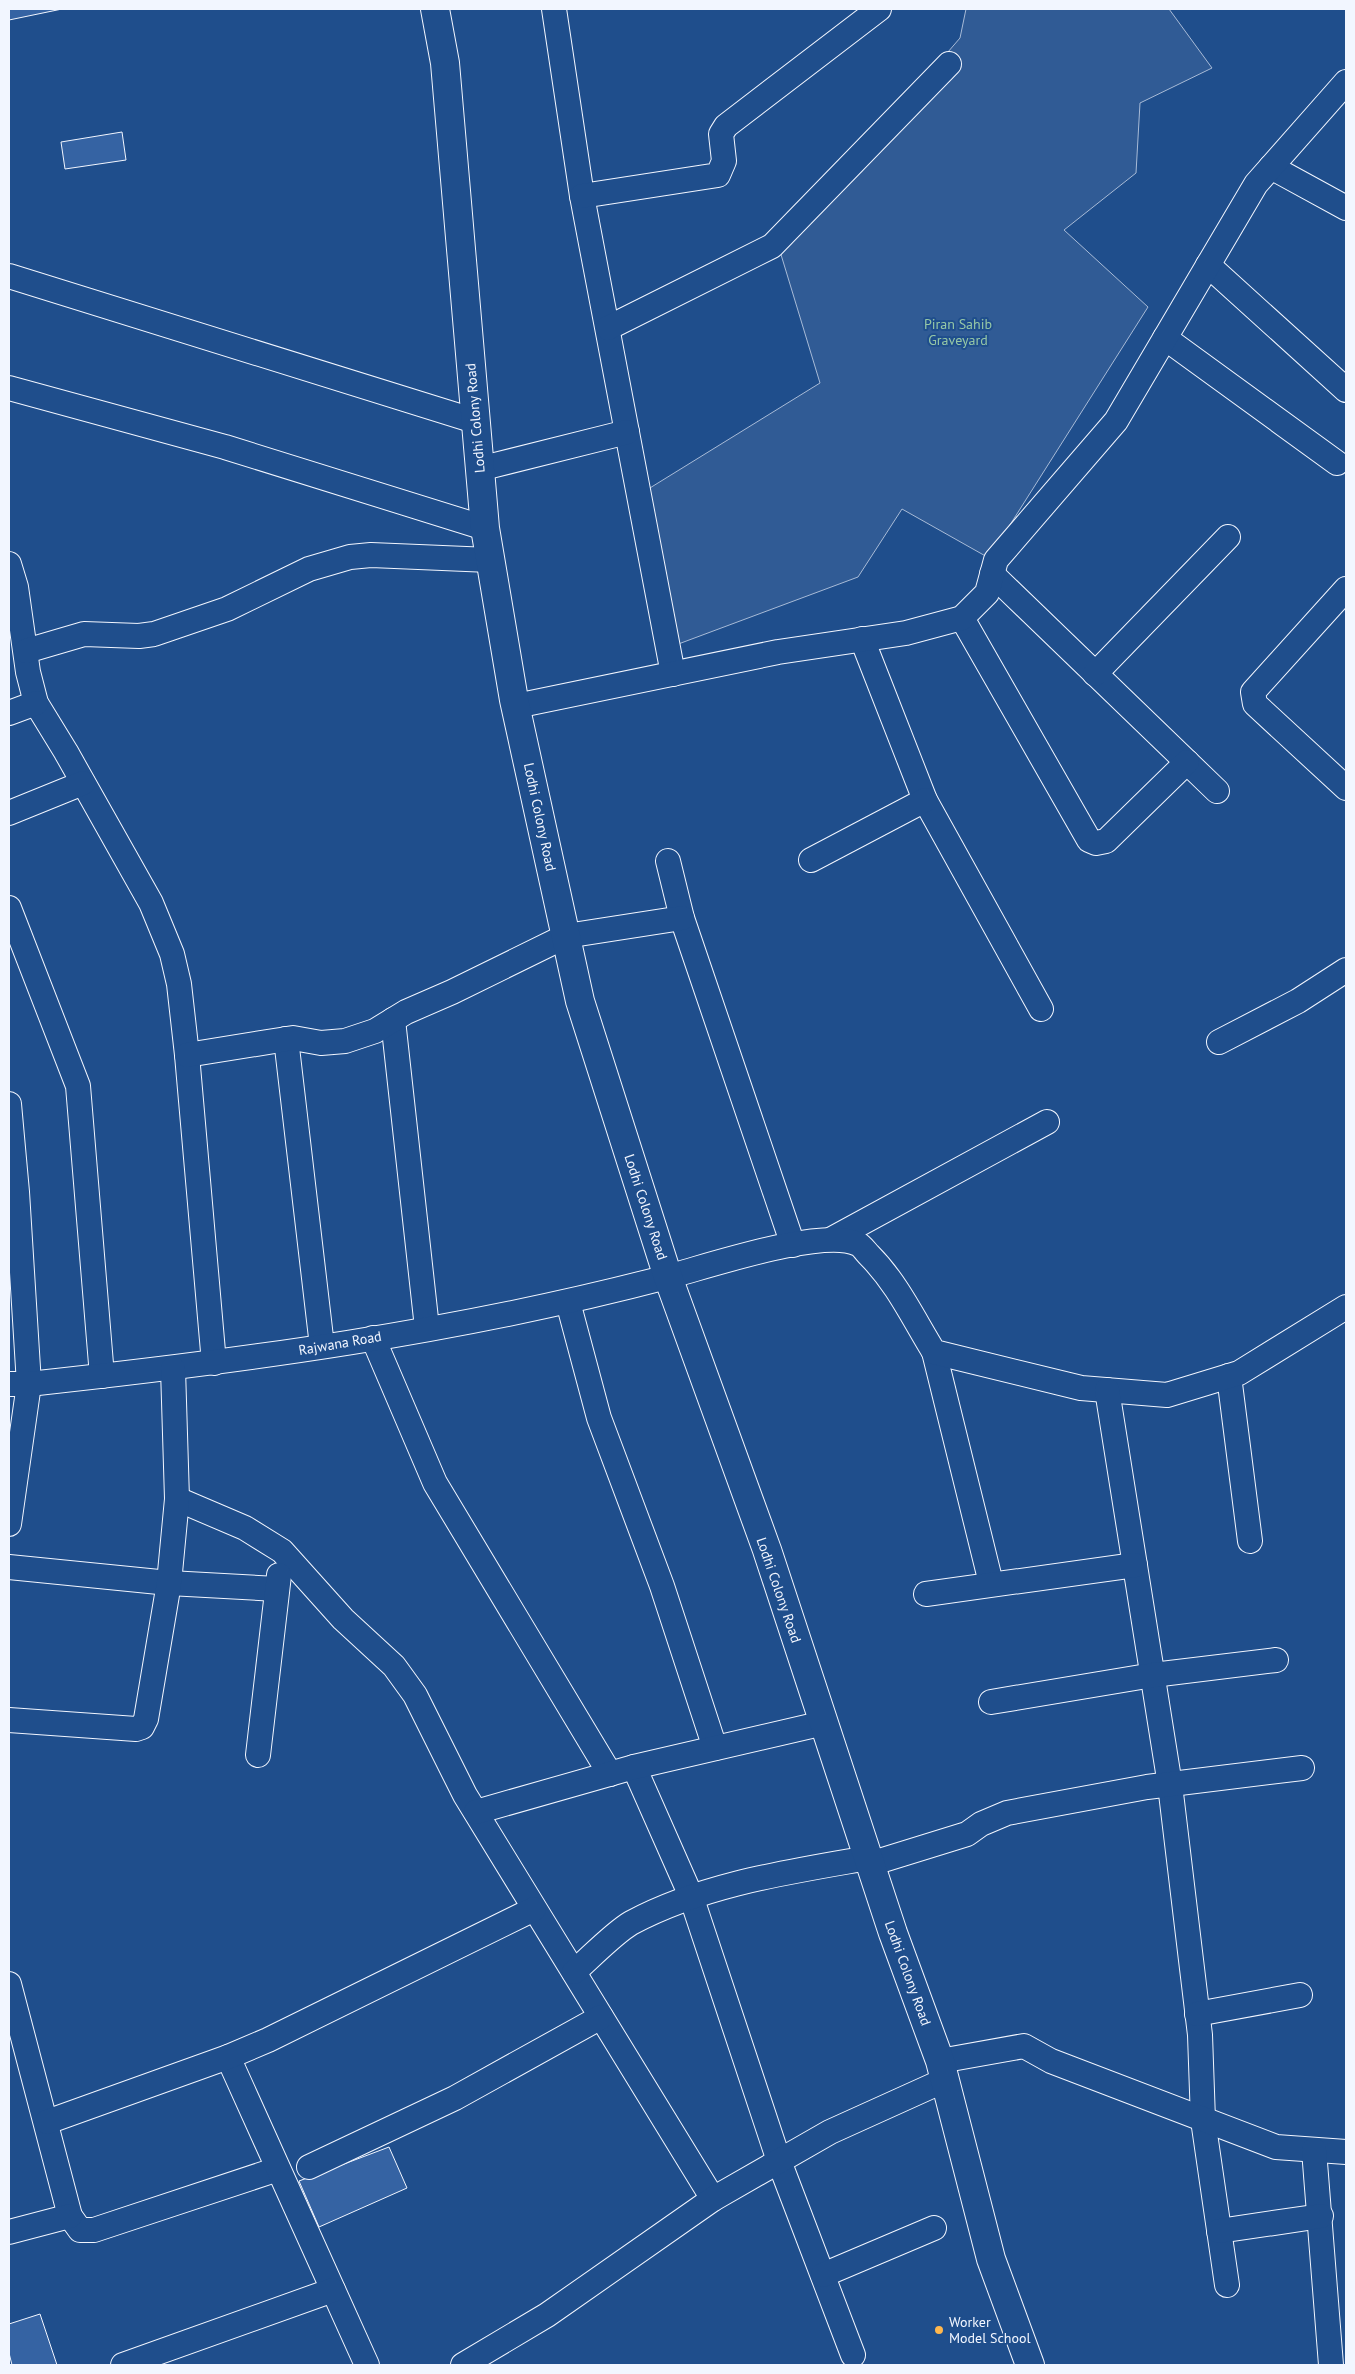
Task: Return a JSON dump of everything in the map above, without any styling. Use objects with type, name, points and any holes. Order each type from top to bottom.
[{"type":"main road","name":"Lodhi Colony Road","points":[[435,9],[445,63],[485,528],[516,706],[580,1001],[668,1277],[767,1550],[893,1933],[942,2070],[991,2259],[1030,2365]]},
{"type":"street","points":[[554,9],[582,196],[673,674]]},
{"type":"street","points":[[582,196],[718,175],[724,161],[720,134],[726,126],[879,9]]},
{"type":"street","points":[[608,328],[772,246],[949,64]]},
{"type":"street","points":[[516,706],[778,652],[906,633],[962,618],[987,593],[996,560],[1116,421],[1256,184],[1346,82]]},
{"type":"street","points":[[1271,167],[1346,208]]},
{"type":"street","points":[[1208,264],[1346,390]]},
{"type":"street","points":[[9,276],[475,421]]},
{"type":"street","points":[[1165,338],[1337,463]]},
{"type":"street","points":[[9,388],[225,447],[485,528]]},
{"type":"street","points":[[479,469],[627,432]]},
{"type":"street","points":[[1095,674],[1228,537]]},
{"type":"street","points":[[26,651],[84,634],[139,636],[154,634],[227,609],[309,569],[350,556],[372,555],[490,560]]},
{"type":"street","points":[[9,564],[16,587],[28,672],[36,704],[83,782],[151,903],[165,934],[179,984],[214,1363]]},
{"type":"street","points":[[992,574],[1217,791]]},
{"type":"street","points":[[1346,589],[1253,692],[1255,704],[1346,788]]},
{"type":"street","points":[[962,618],[1089,840],[1096,843],[1106,841],[1187,762]]},
{"type":"street","points":[[862,640],[925,800],[1040,1009]]},
{"type":"street","points":[[9,713],[36,704]]},
{"type":"street","points":[[9,812],[83,782]]},
{"type":"street","points":[[811,860],[925,800]]},
{"type":"street","points":[[668,861],[682,918],[792,1245]]},
{"type":"street","points":[[9,908],[78,1086],[102,1376]]},
{"type":"street","points":[[187,1055],[293,1038],[321,1043],[345,1041],[375,1031],[393,1020],[566,936],[682,918]]},
{"type":"street","points":[[1219,1042],[1298,1000],[1346,970]]},
{"type":"street","points":[[393,1020],[427,1328]]},
{"type":"street","points":[[286,1040],[322,1346]]},
{"type":"street","points":[[9,1104],[19,1384],[9,1524]]},
{"type":"street","points":[[832,1239],[1047,1122]]},
{"type":"street","points":[[832,1239],[859,1244],[887,1273],[934,1352],[991,1584]]},
{"type":"street","name":"Rajwana Road","points":[[19,1384],[173,1369],[373,1338],[568,1302],[768,1249],[832,1239]]},
{"type":"street","points":[[568,1302],[599,1418],[662,1586],[715,1748]]},
{"type":"street","points":[[934,1352],[1082,1388],[1167,1395],[1239,1373],[1346,1307]]},
{"type":"street","points":[[373,1338],[435,1482],[610,1774]]},
{"type":"street","points":[[9,1720],[130,1729],[142,1727],[149,1711],[169,1583],[177,1499],[173,1369]]},
{"type":"street","points":[[1228,1376],[1250,1541]]},
{"type":"street","points":[[1107,1390],[1170,1785],[1197,2014],[1203,2120],[1227,2285]]},
{"type":"street","points":[[177,1499],[245,1528],[282,1551],[343,1619],[394,1666],[415,1695],[465,1796],[712,2199]]},
{"type":"street","points":[[258,1755],[282,1551]]},
{"type":"street","points":[[926,1594],[1135,1565]]},
{"type":"street","points":[[9,1567],[169,1583],[277,1590]]},
{"type":"street","points":[[990,1702],[1152,1675],[1276,1660]]},
{"type":"street","points":[[476,1812],[634,1767],[824,1723]]},
{"type":"street","points":[[634,1767],[691,1896],[779,2161],[853,2356]]},
{"type":"street","points":[[574,1972],[630,1924],[691,1896],[779,1873],[869,1861],[967,1834],[981,1824],[1007,1813],[1170,1785],[1302,1768]]},
{"type":"street","points":[[47,2122],[228,2057],[268,2040],[534,1909]]},
{"type":"street","points":[[9,1984],[47,2122],[70,2216],[80,2230],[94,2230],[278,2169]]},
{"type":"street","points":[[1197,2014],[1300,1995]]},
{"type":"street","points":[[309,2167],[456,2098],[601,2016]]},
{"type":"street","points":[[463,2365],[547,2315],[712,2199],[942,2070],[1024,2046],[1051,2061],[1276,2148],[1346,2152]]},
{"type":"street","points":[[228,2057],[367,2365]]},
{"type":"street","points":[[1314,2150],[1331,2365]]},
{"type":"street","points":[[9,2232],[70,2216]]},
{"type":"street","points":[[1219,2231],[1320,2216]]},
{"type":"street","points":[[823,2275],[934,2228]]},
{"type":"street","points":[[123,2365],[333,2290]]},
{"type":"shaded area","name":"Piran Sahib Graveyard","points":[[966,9],[1169,9],[1212,68],[1140,103],[1136,173],[1064,230],[1148,307],[989,558],[902,509],[858,577],[673,646],[645,491],[820,383],[779,248],[960,38]]},
{"type":"building","points":[[9,9],[62,9],[9,20]]},
{"type":"building","points":[[122,132],[126,160],[65,169],[61,142]]},
{"type":"building","points":[[389,2147],[407,2188],[319,2227],[299,2181]]},
{"type":"building","points":[[40,2314],[57,2365],[12,2365],[9,2353],[9,2324]]},
{"type":"place","name":"Worker Model School","points":[[939,2330]]}]
